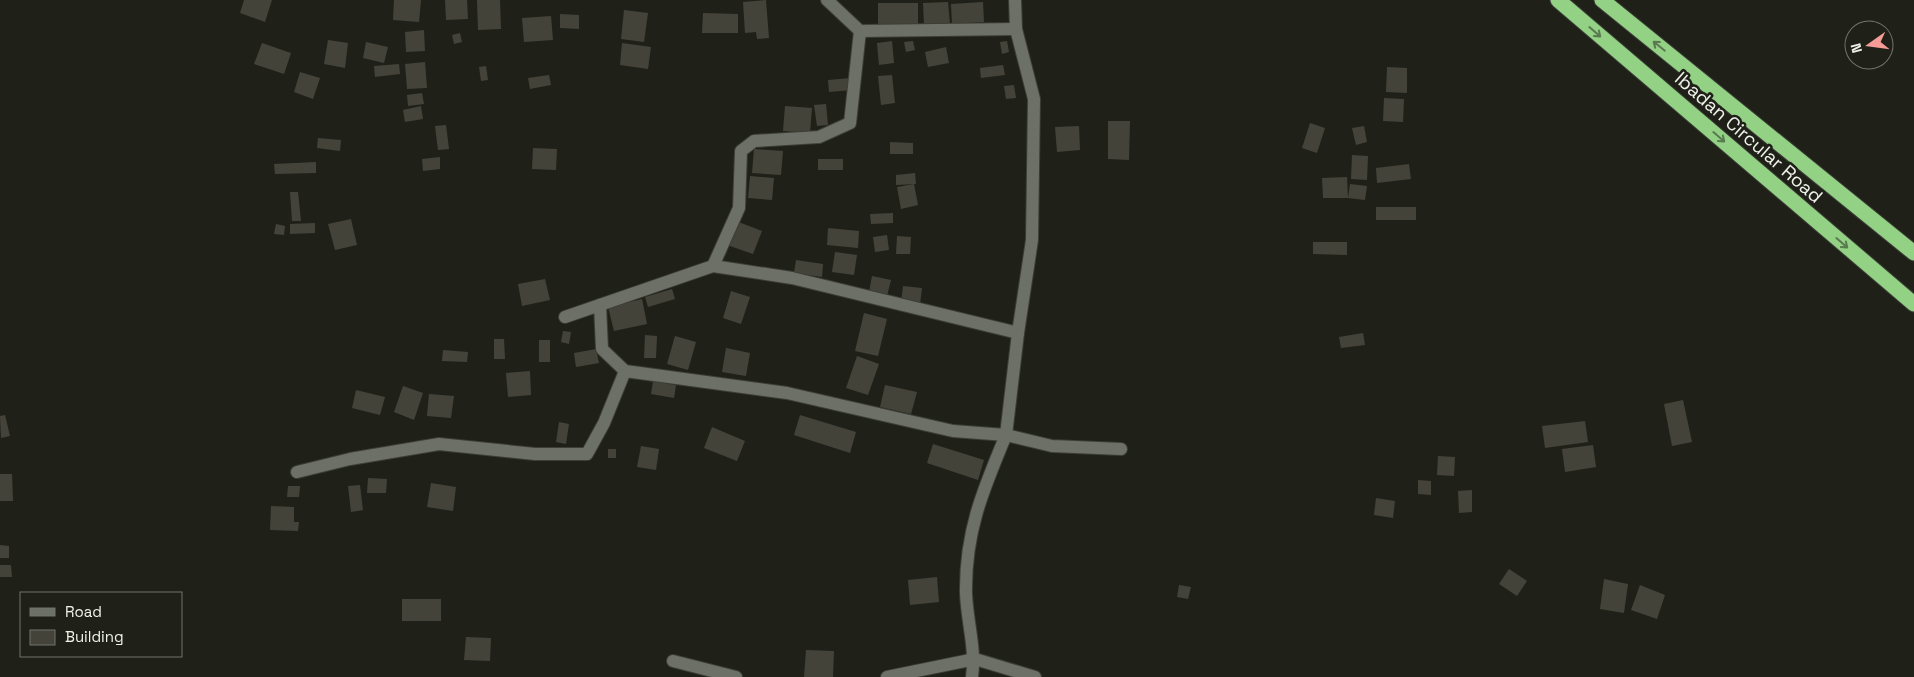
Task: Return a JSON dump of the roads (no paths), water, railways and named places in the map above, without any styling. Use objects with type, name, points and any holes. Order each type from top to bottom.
[{"type":"highway","name":"Ibadan Circular Road","points":[[1558,0],[1914,304]]},
{"type":"highway","name":"Ibadan Circular Road","points":[[1602,0],[1914,253]]},
{"type":"street","points":[[827,0],[860,31],[1016,30]]},
{"type":"street","points":[[972,677],[975,659],[966,595],[967,549],[978,503],[1006,435],[1018,333],[1032,240],[1034,99],[1016,30],[1015,0]]},
{"type":"street","points":[[713,266],[739,208],[742,151],[754,141],[819,137],[850,123],[860,31]]},
{"type":"street","points":[[564,317],[713,266],[792,278],[1018,333]]},
{"type":"street","points":[[600,304],[602,349],[625,371],[787,394],[953,431],[1006,435],[1052,446],[1122,449]]},
{"type":"street","points":[[297,472],[350,459],[439,444],[535,454],[587,454],[604,423],[625,371]]},
{"type":"street","points":[[887,677],[975,659],[1035,677]]},
{"type":"street","points":[[674,661],[736,677]]}]
